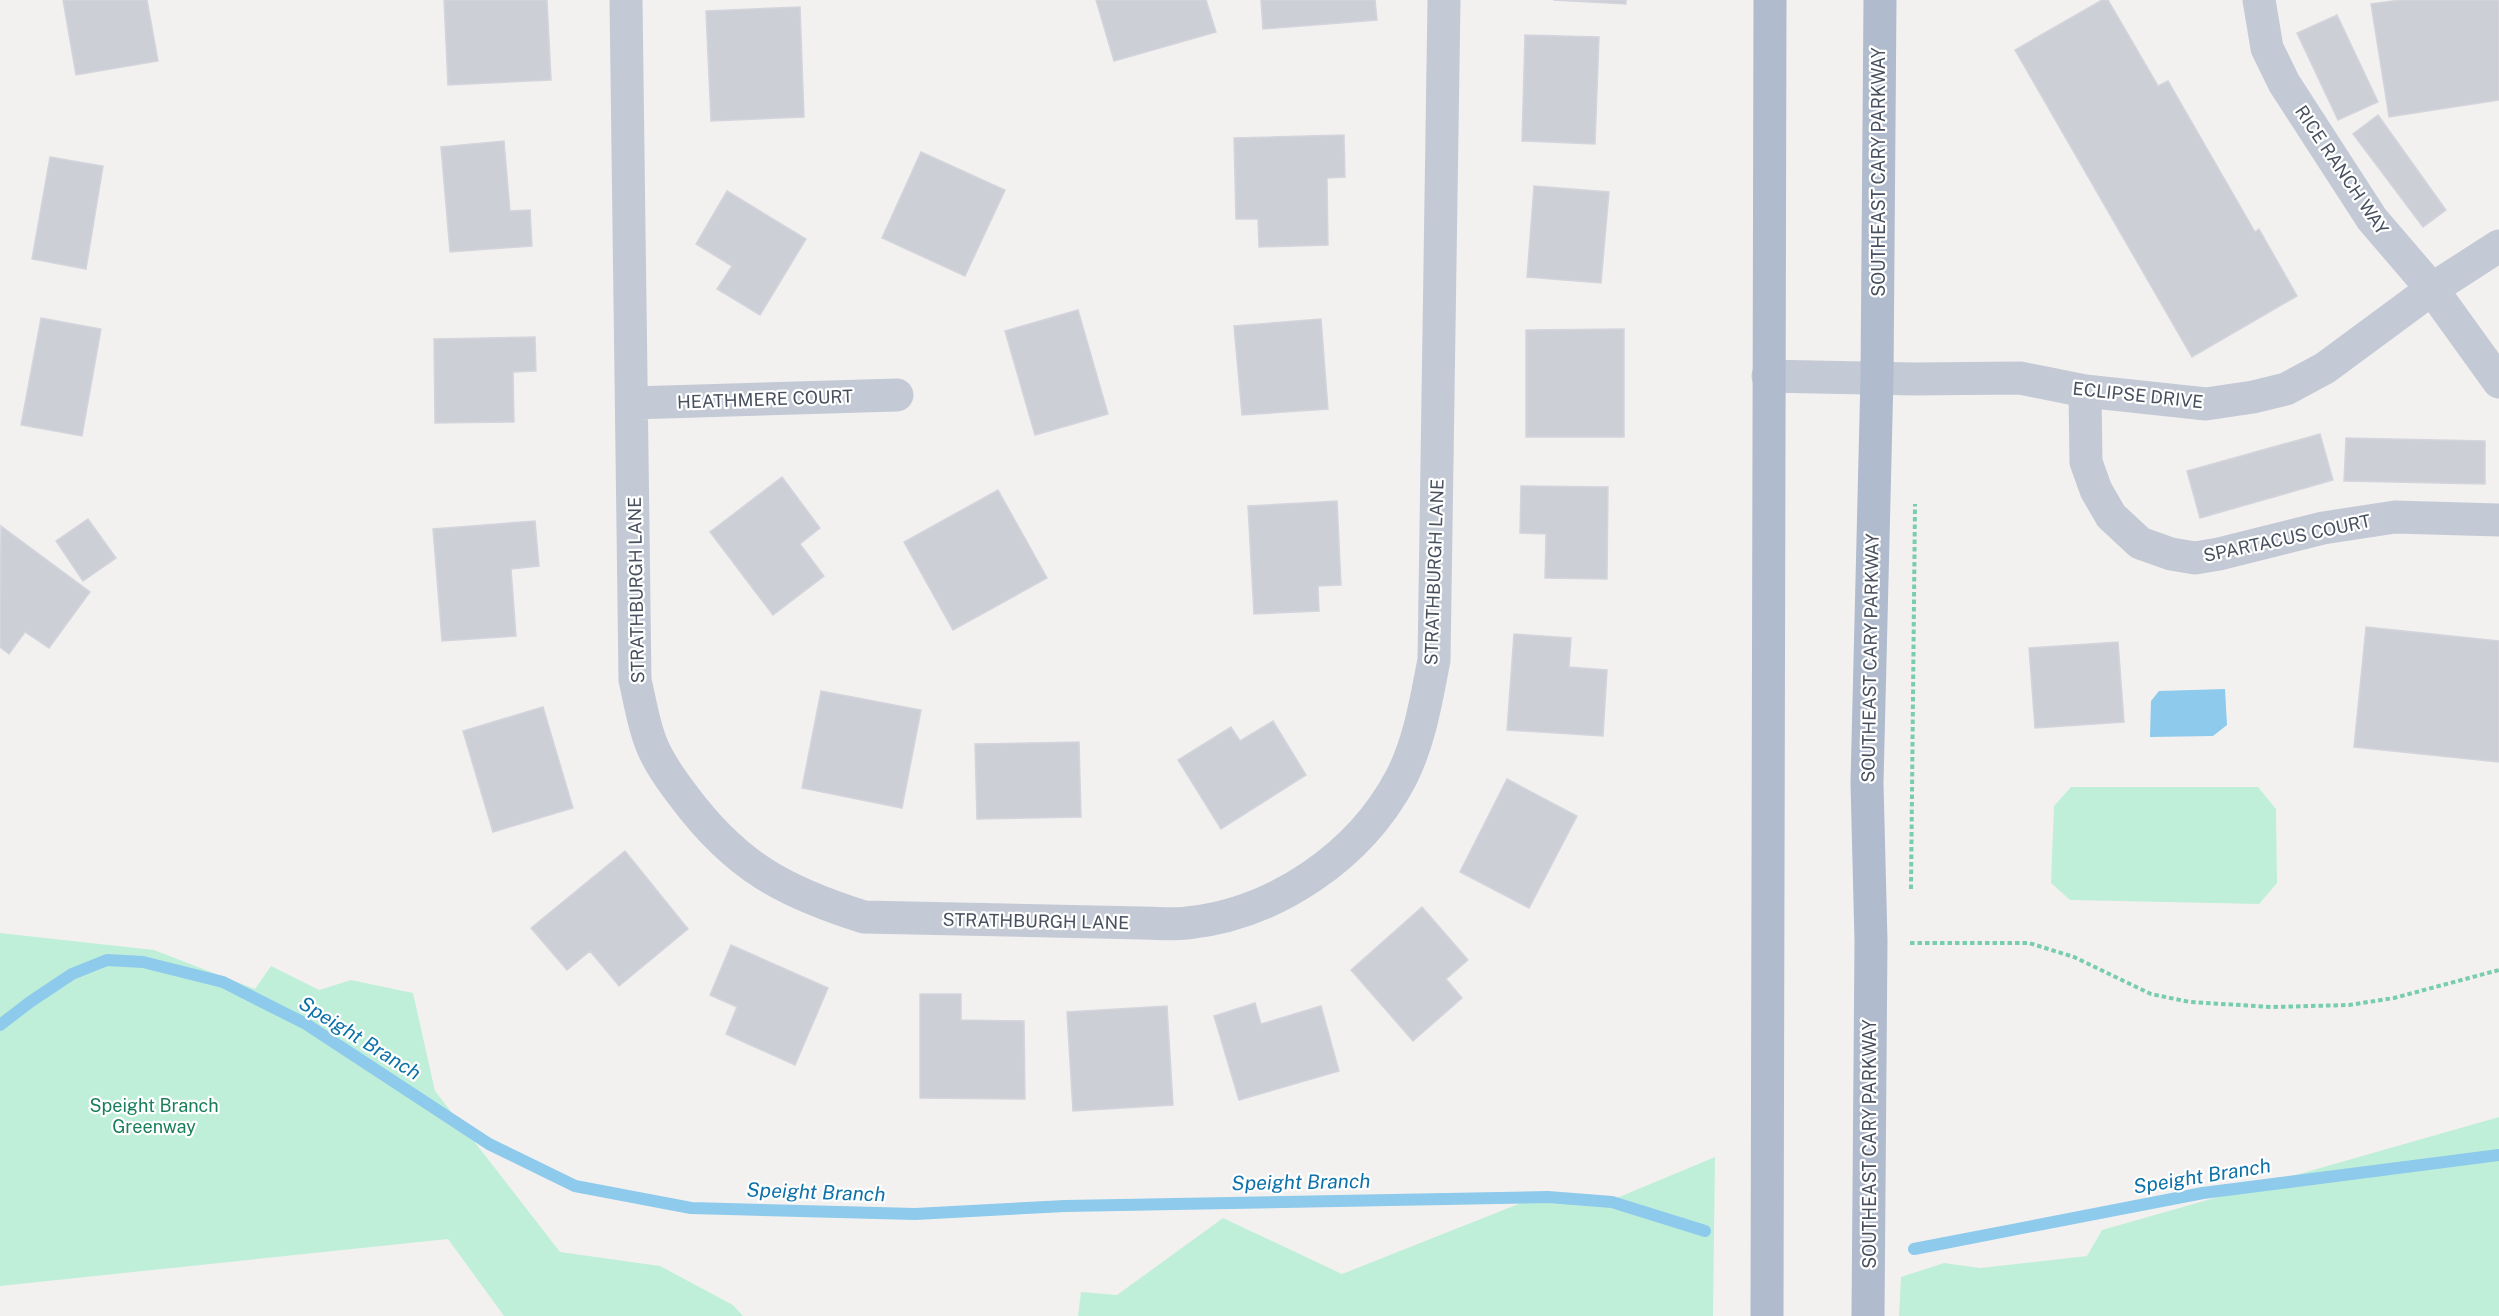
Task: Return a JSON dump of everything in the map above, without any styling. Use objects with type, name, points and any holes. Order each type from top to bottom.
[{"type":"main road","points":[[1767,1316],[1770,0]]},
{"type":"main road","name":"SOUTHEAST CARY PARKWAY","points":[[1868,1316],[1871,941],[1867,783],[1877,376],[1880,0]]},
{"type":"street","name":"STRATHBURGH LANE","points":[[627,0],[635,680],[651,743],[671,780],[706,826],[738,856],[776,883],[864,917],[1187,923],[1241,912],[1289,890],[1332,861],[1367,827],[1401,778],[1421,726],[1434,660],[1444,0]]},
{"type":"street","name":"RICE RANCH WAY","points":[[2259,0],[2267,48],[2284,83],[2372,219],[2432,289],[2499,382]]},
{"type":"street","name":"ECLIPSE DRIVE","points":[[1768,376],[1877,376],[1914,379],[2020,378],[2085,391],[2206,404],[2253,397],[2286,389],[2325,368],[2432,289],[2499,246]]},
{"type":"street","name":"SPARTACUS COURT","points":[[2085,391],[2085,462],[2096,490],[2111,516],[2140,543],[2171,554],[2195,558],[2323,528],[2395,517],[2499,520]]},
{"type":"street","name":"HEATHMERE COURT","points":[[632,403],[897,395]]},
{"type":"path","points":[[1911,897],[1915,499]]},
{"type":"path","points":[[1910,932],[1910,943],[2029,943],[2074,957],[2151,994],[2190,1002],[2272,1007],[2349,1005],[2394,998],[2499,970]]},
{"type":"green space","points":[[2071,787],[2258,787],[2276,809],[2277,883],[2259,904],[2070,900],[2051,883],[2054,806]]},
{"type":"green space","name":"Speight Branch Greenway","points":[[0,933],[154,950],[255,989],[271,966],[319,990],[351,980],[413,993],[435,1091],[560,1252],[660,1266],[733,1305],[743,1316],[504,1316],[448,1239],[0,1286]]},
{"type":"green space","points":[[2499,1117],[2499,1316],[1899,1316],[1901,1277],[1944,1263],[1980,1268],[2087,1256],[2102,1230]]},
{"type":"green space","points":[[1715,1157],[1713,1316],[1078,1316],[1081,1292],[1117,1295],[1223,1218],[1342,1274],[1536,1197],[1600,1205]]},
{"type":"water","points":[[2225,689],[2227,725],[2213,736],[2150,737],[2151,701],[2159,691]]},
{"type":"building","points":[[63,0],[147,0],[158,61],[76,75]]},
{"type":"building","points":[[444,0],[547,0],[551,80],[448,85]]},
{"type":"building","points":[[1096,0],[1206,0],[1216,32],[1114,61]]},
{"type":"building","points":[[1261,0],[1375,0],[1377,20],[1263,29]]},
{"type":"building","points":[[1553,0],[1626,0],[1626,4]]},
{"type":"building","points":[[2102,0],[2108,0],[2158,86],[2168,81],[2255,232],[2259,229],[2297,296],[2192,357],[2015,50]]},
{"type":"building","points":[[2400,0],[2499,0],[2499,100],[2389,117],[2371,4]]},
{"type":"building","points":[[800,7],[804,117],[711,121],[706,11]]},
{"type":"building","points":[[2337,15],[2378,102],[2338,120],[2297,33]]},
{"type":"building","points":[[1525,35],[1599,37],[1595,144],[1522,141]]},
{"type":"building","points":[[2378,115],[2446,210],[2423,227],[2353,134]]},
{"type":"building","points":[[1344,135],[1345,177],[1327,178],[1328,245],[1259,247],[1258,219],[1236,219],[1234,138]]},
{"type":"building","points":[[504,141],[510,211],[530,210],[532,246],[450,252],[441,147]]},
{"type":"building","points":[[921,152],[1005,190],[965,276],[882,238]]},
{"type":"building","points":[[50,157],[103,166],[86,269],[32,259]]},
{"type":"building","points":[[1534,186],[1609,192],[1601,283],[1527,277]]},
{"type":"building","points":[[727,191],[806,239],[760,315],[717,289],[732,266],[696,244]]},
{"type":"building","points":[[1078,310],[1108,414],[1035,435],[1005,331]]},
{"type":"building","points":[[41,318],[101,329],[82,436],[21,425]]},
{"type":"building","points":[[1321,319],[1328,409],[1242,415],[1234,326]]},
{"type":"building","points":[[1624,329],[1624,437],[1526,437],[1526,330]]},
{"type":"building","points":[[535,337],[536,371],[513,372],[514,422],[435,423],[434,339]]},
{"type":"building","points":[[2320,434],[2333,480],[2200,518],[2187,471]]},
{"type":"building","points":[[2346,438],[2485,441],[2485,484],[2344,481]]},
{"type":"building","points":[[782,477],[820,528],[800,544],[824,576],[773,615],[710,532]]},
{"type":"building","points":[[1521,486],[1608,487],[1607,579],[1545,578],[1546,534],[1520,533]]},
{"type":"building","points":[[998,490],[1047,578],[953,630],[904,542]]},
{"type":"building","points":[[1337,501],[1341,585],[1318,586],[1319,611],[1254,614],[1248,506]]},
{"type":"building","points":[[88,519],[116,558],[83,581],[56,541]]},
{"type":"building","points":[[535,521],[539,566],[511,569],[516,636],[442,641],[433,529]]},
{"type":"building","points":[[1,526],[90,592],[49,648],[25,632],[9,654],[0,647]]},
{"type":"building","points":[[2366,627],[2499,641],[2499,762],[2354,747]]},
{"type":"building","points":[[1514,634],[1571,638],[1569,667],[1607,670],[1603,736],[1507,730]]},
{"type":"building","points":[[2118,642],[2124,722],[2035,728],[2029,648]]},
{"type":"building","points":[[821,691],[921,710],[902,808],[802,788]]},
{"type":"building","points":[[543,707],[573,808],[493,832],[463,731]]},
{"type":"building","points":[[1273,721],[1306,775],[1221,829],[1178,760],[1231,727],[1240,741]]},
{"type":"building","points":[[1079,742],[1081,817],[977,819],[975,744]]},
{"type":"building","points":[[1507,779],[1577,816],[1529,908],[1460,872]]},
{"type":"building","points":[[625,851],[688,929],[619,986],[590,951],[567,970],[531,928]]},
{"type":"building","points":[[1422,907],[1468,960],[1446,979],[1462,998],[1413,1041],[1351,970]]},
{"type":"building","points":[[731,945],[828,988],[795,1065],[726,1034],[737,1007],[710,995]]},
{"type":"building","points":[[920,994],[961,994],[961,1020],[1024,1021],[1025,1099],[920,1098]]},
{"type":"building","points":[[1255,1003],[1261,1024],[1321,1006],[1339,1071],[1239,1100],[1214,1016]]},
{"type":"building","points":[[1167,1006],[1173,1105],[1073,1111],[1067,1012]]},
{"type":"waterway","name":"Speight Branch","points":[[0,1025],[72,974],[107,960],[143,962],[223,982],[306,1024],[489,1144],[575,1186],[691,1208],[915,1214],[1065,1206],[1548,1197],[1612,1202],[1705,1231]]},
{"type":"waterway","name":"Speight Branch","points":[[1914,1249],[2203,1193],[2499,1155]]}]
